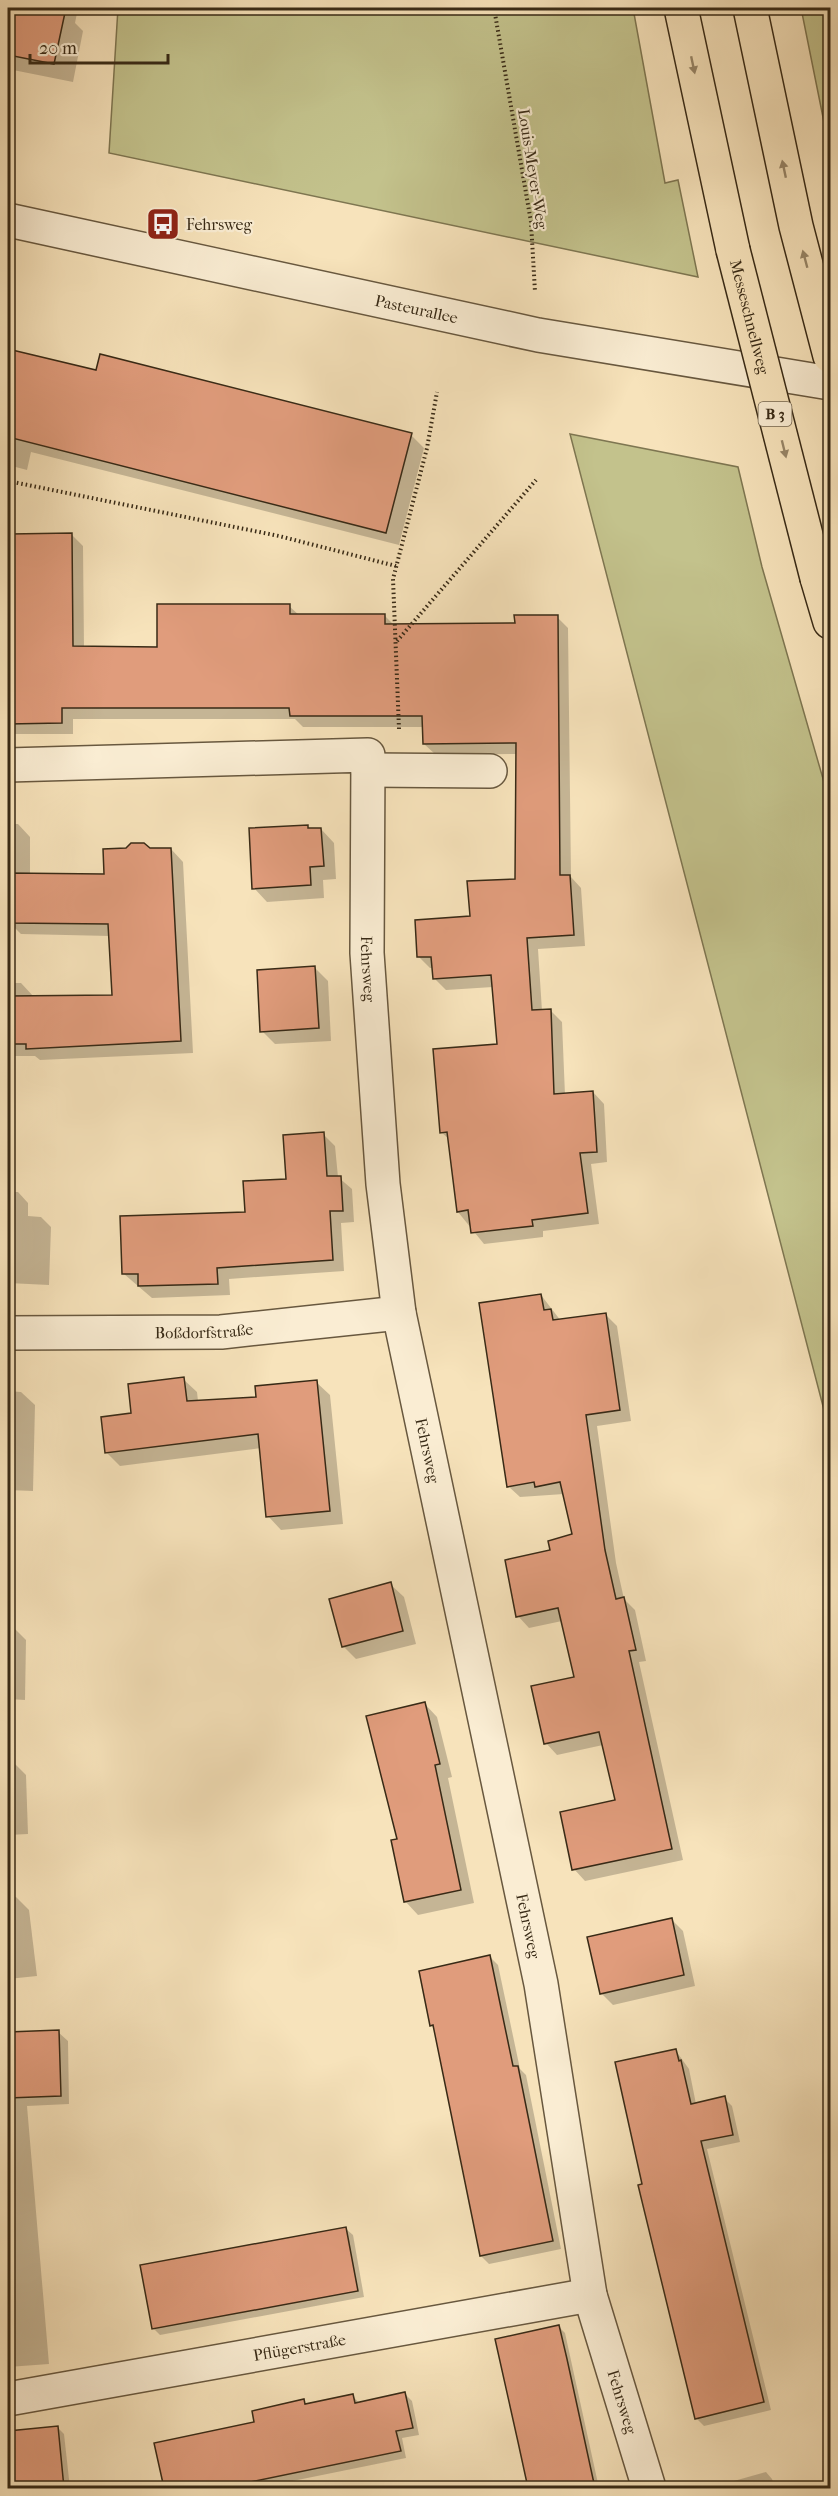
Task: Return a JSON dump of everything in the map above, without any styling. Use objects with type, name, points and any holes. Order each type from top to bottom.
[{"type":"highway","name":"Messeschnellweg","points":[[681,8],[733,250],[817,578],[831,622]]},
{"type":"highway","points":[[750,8],[796,226],[831,356]]},
{"type":"street","name":"Pasteurallee","points":[[8,220],[538,335],[831,383]]},
{"type":"street","points":[[8,765],[368,763],[490,771]]},
{"type":"street","name":"Fehrsweg","points":[[368,763],[367,953],[383,1184],[399,1313],[541,1984],[590,2295],[649,2488]]},
{"type":"street","name":"Boßdorfstraße","points":[[8,1333],[221,1332],[399,1313]]},
{"type":"street","name":"Pflügerstraße","points":[[8,2399],[590,2295]]},
{"type":"path","name":"Louis-Meyer-Weg","points":[[494,8],[531,222],[538,335]]},
{"type":"path","points":[[368,763],[399,735],[398,641],[393,579],[427,448],[437,392]]},
{"type":"path","points":[[398,641],[536,480]]},
{"type":"path","points":[[8,481],[279,536],[396,566]]},
{"type":"shaded area","points":[[118,8],[633,8],[665,183],[678,180],[698,277],[109,153]]},
{"type":"shaded area","points":[[801,8],[830,8],[830,152]]},
{"type":"shaded area","points":[[570,434],[738,467],[762,567],[830,803],[830,1433]]},
{"type":"building","points":[[8,8],[66,8],[54,64],[8,55]]},
{"type":"building","points":[[8,349],[96,370],[100,354],[412,433],[386,533],[8,437]]},
{"type":"building","points":[[72,533],[73,646],[157,647],[157,604],[290,604],[290,614],[385,614],[385,624],[515,623],[514,615],[558,615],[560,875],[570,875],[574,935],[527,938],[532,1010],[551,1009],[554,1094],[593,1091],[597,1152],[580,1153],[588,1213],[532,1220],[533,1226],[471,1233],[468,1210],[457,1212],[447,1132],[440,1133],[433,1049],[497,1044],[491,975],[433,979],[431,957],[417,957],[415,920],[470,916],[467,881],[515,879],[516,743],[423,744],[422,716],[290,716],[289,708],[62,708],[62,723],[8,724],[10,534]]},
{"type":"building","points":[[308,825],[308,828],[321,828],[324,866],[310,867],[311,885],[252,889],[249,828]]},
{"type":"building","points":[[131,843],[144,843],[150,848],[171,848],[181,1041],[26,1049],[26,1044],[8,1044],[8,996],[112,995],[108,924],[8,923],[8,873],[104,874],[103,849],[126,848]]},
{"type":"building","points":[[315,966],[319,1028],[260,1032],[257,970]]},
{"type":"building","points":[[324,1132],[327,1176],[341,1176],[343,1211],[330,1211],[333,1260],[217,1268],[218,1284],[138,1286],[138,1274],[122,1274],[120,1216],[245,1212],[243,1181],[286,1179],[283,1135]]},
{"type":"building","points":[[541,1294],[544,1310],[551,1309],[553,1320],[606,1313],[620,1410],[586,1415],[605,1550],[616,1599],[624,1597],[636,1650],[629,1651],[672,1849],[572,1870],[560,1812],[615,1800],[599,1732],[544,1744],[531,1686],[574,1677],[558,1608],[516,1617],[505,1560],[550,1550],[548,1541],[572,1534],[560,1482],[535,1487],[534,1482],[507,1487],[479,1303]]},
{"type":"building","points":[[184,1377],[187,1401],[256,1397],[255,1386],[317,1380],[330,1511],[266,1517],[258,1434],[105,1453],[101,1417],[131,1413],[128,1384]]},
{"type":"building","points":[[391,1582],[403,1631],[342,1647],[329,1599]]},
{"type":"building","points":[[425,1702],[440,1764],[435,1765],[461,1890],[404,1902],[391,1840],[397,1839],[366,1716]]},
{"type":"building","points":[[672,1918],[684,1975],[600,1994],[587,1937]]},
{"type":"building","points":[[490,1955],[513,2066],[518,2066],[553,2241],[480,2256],[433,2025],[430,2026],[419,1971]]},
{"type":"building","points":[[59,2030],[61,2096],[8,2098],[8,2032]]},
{"type":"building","points":[[676,2049],[679,2061],[681,2060],[691,2104],[725,2096],[733,2135],[701,2141],[764,2402],[695,2419],[638,2185],[642,2184],[615,2062]]},
{"type":"building","points":[[346,2227],[358,2291],[152,2329],[140,2265]]},
{"type":"building","points":[[559,2325],[595,2488],[528,2488],[495,2339]]},
{"type":"building","points":[[405,2392],[413,2428],[396,2431],[401,2451],[221,2488],[164,2488],[154,2443],[254,2422],[252,2411],[304,2399],[305,2404],[353,2394],[355,2403]]},
{"type":"building","points":[[58,2426],[64,2488],[8,2488],[8,2431]]},
{"type":"place","name":"Fehrsweg","points":[[163,224]]}]
